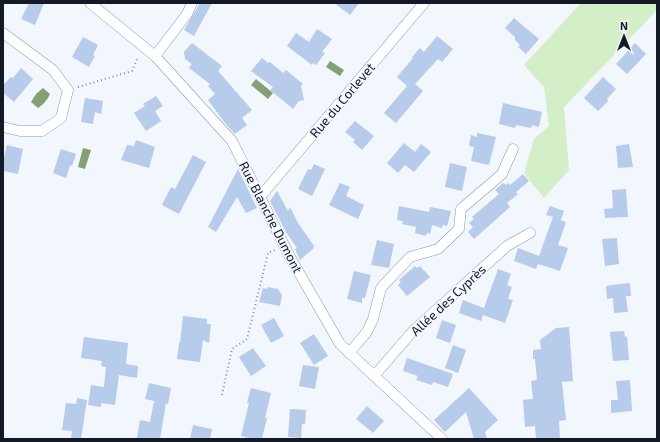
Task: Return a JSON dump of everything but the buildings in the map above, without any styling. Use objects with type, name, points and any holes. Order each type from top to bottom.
[{"type":"street","name":"Rue Blanche Dumont","points":[[90,3],[154,56],[232,141],[284,246],[340,344],[442,439]]},
{"type":"street","points":[[154,56],[187,14],[192,3]]},
{"type":"street","name":"Rue du Corlevet","points":[[260,197],[424,3]]},
{"type":"street","points":[[3,33],[53,70],[68,90],[60,118],[42,131],[20,131],[3,127]]},
{"type":"street","points":[[349,353],[367,332],[373,319],[381,288],[410,257],[438,249],[459,229],[461,209],[502,174],[513,148]]},
{"type":"street","name":"Allée des Cyprès","points":[[374,376],[413,331],[507,246],[530,233]]},
{"type":"path","points":[[68,90],[132,71],[142,46]]},
{"type":"path","points":[[222,395],[232,349],[247,339],[268,253],[284,246]]},
{"type":"shaded area","points":[[581,3],[657,3],[657,10],[564,107],[569,170],[544,198],[524,173],[534,139],[549,126],[544,87],[524,65]]},
{"type":"shaded area","points":[[330,61],[344,70],[340,76],[326,67]]},
{"type":"shaded area","points":[[256,79],[273,93],[268,99],[251,85]]},
{"type":"shaded area","points":[[43,88],[50,94],[45,102],[38,108],[31,102],[36,94]]},
{"type":"shaded area","points":[[83,148],[91,150],[85,169],[78,167]]}]
